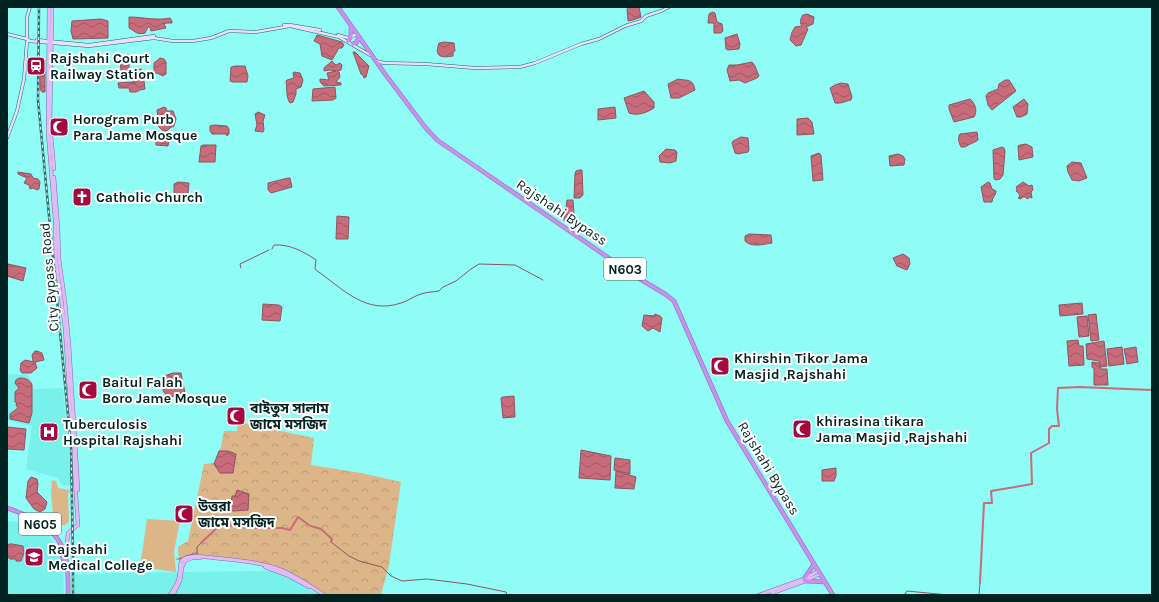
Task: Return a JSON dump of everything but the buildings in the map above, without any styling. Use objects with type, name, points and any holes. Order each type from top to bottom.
[{"type":"highway","name":"Rajshahi Bypass","points":[[338,7],[372,56],[425,127],[437,140],[635,276],[666,294],[674,302],[728,421],[833,595]]},
{"type":"highway","points":[[349,39],[352,30],[350,25]]},
{"type":"highway","points":[[353,44],[356,43],[358,35]]},
{"type":"highway","name":"N605","points":[[8,509],[34,518],[43,524],[55,536],[63,553],[67,595]]},
{"type":"highway","points":[[814,564],[804,580],[825,582]]},
{"type":"main road","points":[[51,7],[51,132],[58,220],[58,259],[66,315],[74,406],[77,466],[78,525],[77,527],[68,531],[63,553]]},
{"type":"main road","points":[[63,553],[67,539]]},
{"type":"main road","points":[[171,595],[178,581],[179,566],[182,560],[186,557],[196,556],[269,566],[288,573],[324,595]]},
{"type":"main road","points":[[171,595],[180,581],[183,563],[188,559],[197,558],[269,568],[298,580],[320,595]]},
{"type":"main road","points":[[766,595],[804,580],[819,572]]},
{"type":"main road","points":[[759,595],[804,580]]},
{"type":"street","points":[[7,138],[18,106],[24,79],[28,40],[27,17],[30,7]]},
{"type":"street","points":[[376,61],[384,63],[426,64],[476,68],[520,67],[535,63],[581,44],[599,39],[625,26],[641,21],[646,16],[668,7]]},
{"type":"street","points":[[7,35],[28,40],[89,46],[154,38],[170,41],[193,41],[211,38],[229,31],[256,32],[290,26],[349,39],[353,44],[372,56]]},
{"type":"street","points":[[349,39],[358,35]]},
{"type":"shaded area","name":"Tuberculosis Hospital Rajshahi","points":[[7,374],[28,375],[29,380],[32,382],[32,389],[63,388],[72,486],[62,485],[58,478],[26,469],[32,426],[7,420]]},
{"type":"shaded area","name":"Rajshahi Medical College","points":[[7,521],[37,524],[48,534],[58,551],[63,564],[64,595],[7,595]]},
{"type":"shaded area","points":[[277,571],[319,595],[74,595],[75,575]]},
{"type":"green space","points":[[239,422],[314,438],[311,465],[361,473],[401,482],[389,565],[381,595],[325,595],[271,566],[200,555],[183,558],[179,563],[178,547],[188,541],[204,464],[214,463],[221,447],[224,431],[237,431]]},
{"type":"green space","points":[[52,480],[56,481],[58,488],[70,490],[68,494],[69,522],[65,525],[57,527],[54,524],[51,493]]},
{"type":"green space","points":[[147,519],[180,521],[174,551],[176,572],[140,567]]},
{"type":"water","points":[[630,7],[639,7],[641,17],[628,21],[627,9]]},
{"type":"water","points":[[712,12],[715,13],[717,22],[722,24],[723,31],[721,33],[714,33],[714,23],[708,23],[709,14]]},
{"type":"water","points":[[807,14],[814,17],[813,24],[806,27],[808,29],[801,45],[796,46],[790,40],[792,32],[795,27],[802,26],[801,19],[803,15]]},
{"type":"water","points":[[129,17],[155,19],[170,18],[172,23],[164,24],[166,28],[151,31],[150,27],[148,27],[145,33],[140,34],[129,28]]},
{"type":"water","points":[[101,19],[108,21],[108,38],[73,39],[71,31],[72,21]]},
{"type":"water","points":[[737,34],[740,44],[739,49],[726,49],[725,38]]},
{"type":"water","points":[[317,35],[342,42],[344,45],[342,48],[339,48],[332,60],[322,56],[320,44],[314,41]]},
{"type":"water","points":[[439,43],[454,43],[455,51],[453,52],[453,56],[445,57],[438,54],[437,51]]},
{"type":"water","points":[[353,52],[355,52],[369,66],[366,77],[364,78],[361,74]]},
{"type":"water","points":[[127,54],[132,58],[129,61],[129,71],[135,72],[136,78],[134,83],[131,76],[123,77],[121,71],[120,61],[126,57]]},
{"type":"water","points":[[160,58],[164,59],[166,62],[166,74],[163,76],[157,73],[154,74],[154,63]]},
{"type":"water","points":[[40,60],[45,60],[45,92],[42,92],[40,89]]},
{"type":"water","points":[[332,61],[336,65],[340,63],[342,65],[341,70],[337,71],[339,72],[340,77],[336,82],[341,83],[341,85],[324,86],[320,82],[320,79],[329,80],[327,73],[336,71],[324,71],[324,68]]},
{"type":"water","points":[[752,62],[759,76],[757,78],[745,83],[739,80],[730,81],[727,70],[729,65]]},
{"type":"water","points":[[245,66],[248,76],[247,82],[230,81],[231,67]]},
{"type":"water","points":[[141,69],[143,75],[140,79],[144,81],[145,89],[130,92],[129,88],[119,88],[118,83],[131,82],[134,84],[136,82],[136,71],[131,71]]},
{"type":"water","points":[[294,72],[300,73],[303,80],[301,87],[296,89],[293,102],[290,103],[287,96],[286,81],[294,78]]},
{"type":"water","points":[[678,79],[691,82],[695,90],[679,98],[671,98],[668,84]]},
{"type":"water","points":[[1005,80],[1009,80],[1016,91],[992,110],[988,105],[986,96],[988,93],[998,89],[999,84]]},
{"type":"water","points":[[841,83],[848,84],[852,97],[851,100],[842,103],[835,103],[830,88]]},
{"type":"water","points":[[335,87],[336,98],[333,100],[312,101],[313,89]]},
{"type":"water","points":[[644,91],[654,102],[654,108],[642,114],[629,113],[624,98]]},
{"type":"water","points":[[970,99],[975,107],[976,112],[974,117],[954,122],[949,105]]},
{"type":"water","points":[[1024,99],[1028,104],[1027,114],[1017,117],[1013,107]]},
{"type":"water","points":[[164,107],[167,111],[173,111],[176,119],[174,126],[167,131],[162,130],[155,123],[158,119],[157,110]]},
{"type":"water","points":[[615,107],[616,118],[598,120],[598,109]]},
{"type":"water","points":[[258,112],[265,115],[263,121],[263,132],[255,131],[257,125],[255,114]]},
{"type":"water","points":[[808,118],[812,122],[814,134],[797,135],[797,119]]},
{"type":"water","points":[[210,126],[227,126],[229,129],[229,134],[227,136],[226,134],[212,134],[210,131]]},
{"type":"water","points":[[167,132],[170,135],[168,146],[156,145],[156,133]]},
{"type":"water","points":[[977,132],[978,140],[965,147],[961,147],[958,139],[960,134]]},
{"type":"water","points":[[741,137],[748,138],[749,150],[748,152],[738,154],[735,153],[732,143]]},
{"type":"water","points":[[1026,144],[1032,147],[1033,157],[1019,160],[1018,146]]},
{"type":"water","points":[[216,145],[215,162],[199,162],[201,146]]},
{"type":"water","points":[[1002,147],[1005,151],[1003,175],[1000,179],[996,180],[994,179],[993,150]]},
{"type":"water","points":[[666,149],[675,150],[677,152],[676,161],[670,163],[660,162],[659,156]]},
{"type":"water","points":[[819,153],[821,155],[823,180],[813,181],[811,156]]},
{"type":"water","points":[[898,154],[903,156],[905,159],[904,165],[890,166],[889,156]]},
{"type":"water","points":[[1072,162],[1081,163],[1087,178],[1079,181],[1072,180],[1067,166]]},
{"type":"water","points":[[582,170],[583,195],[580,198],[574,198],[575,174],[576,171]]},
{"type":"water","points":[[18,172],[31,174],[33,178],[38,179],[40,182],[39,189],[30,189],[29,185],[24,183],[27,178],[18,174]]},
{"type":"water","points":[[290,178],[292,187],[271,193],[268,190],[268,183]]},
{"type":"water","points":[[178,182],[189,183],[188,193],[174,195],[174,184]]},
{"type":"water","points":[[988,182],[996,193],[992,202],[984,202],[981,187]]},
{"type":"water","points":[[1023,182],[1029,186],[1032,185],[1032,198],[1018,198],[1020,196],[1016,191],[1016,187]]},
{"type":"water","points":[[567,200],[573,200],[574,214],[572,224],[564,221]]},
{"type":"water","points":[[337,216],[349,217],[348,239],[336,239]]},
{"type":"water","points":[[749,234],[771,235],[772,243],[758,245],[748,243],[745,241],[745,236]]},
{"type":"water","points":[[903,254],[909,258],[910,264],[907,270],[897,266],[893,258]]},
{"type":"water","points":[[8,264],[26,268],[23,281],[7,276]]},
{"type":"water","points":[[1082,303],[1083,314],[1060,316],[1059,305]]},
{"type":"water","points":[[263,304],[279,305],[282,307],[280,321],[262,320]]},
{"type":"water","points":[[655,314],[662,318],[660,332],[653,328],[648,331],[642,326],[644,315],[654,316]]},
{"type":"water","points":[[1096,314],[1099,340],[1091,341],[1088,315]]},
{"type":"water","points":[[1087,316],[1089,336],[1079,337],[1077,317]]},
{"type":"water","points":[[1078,340],[1079,346],[1083,346],[1084,365],[1069,366],[1067,341]]},
{"type":"water","points":[[1104,341],[1107,366],[1101,367],[1099,361],[1087,359],[1086,344]]},
{"type":"water","points":[[1122,347],[1124,364],[1109,366],[1107,349]]},
{"type":"water","points":[[1136,347],[1138,362],[1127,364],[1124,349]]},
{"type":"water","points":[[35,351],[42,353],[44,360],[35,362],[37,368],[31,373],[22,373],[20,370],[21,363],[25,360],[34,362],[32,355]]},
{"type":"water","points":[[1092,362],[1099,363],[1101,369],[1107,369],[1108,385],[1094,385],[1094,369],[1092,367]]},
{"type":"water","points":[[173,373],[181,373],[185,393],[179,396],[168,397],[163,391],[164,376]]},
{"type":"water","points":[[19,378],[27,379],[32,385],[32,413],[29,423],[10,419],[10,414],[18,408],[16,405],[17,403],[15,402],[15,392],[19,388],[15,383]]},
{"type":"water","points":[[514,396],[515,417],[503,418],[501,398]]},
{"type":"water","points":[[7,427],[26,429],[24,450],[7,449]]},
{"type":"water","points":[[581,450],[611,456],[610,480],[579,478]]},
{"type":"water","points":[[219,451],[228,451],[236,454],[233,473],[220,473],[214,464]]},
{"type":"water","points":[[615,458],[630,460],[630,474],[614,470]]},
{"type":"water","points":[[836,468],[836,476],[834,481],[822,481],[822,470]]},
{"type":"water","points":[[616,471],[636,477],[634,489],[615,488]]},
{"type":"water","points":[[31,477],[37,479],[37,492],[47,502],[45,509],[40,512],[34,509],[26,498],[28,481]]},
{"type":"water","points":[[237,490],[249,494],[248,510],[231,510],[232,496],[235,496]]},
{"type":"water","points":[[9,544],[23,546],[24,553],[21,561],[10,559],[7,556],[7,548]]},
{"type":"waterway","points":[[272,249],[274,245],[280,245],[296,249],[306,254],[316,260],[315,269],[336,285],[356,298],[377,306],[388,306],[401,303],[421,294],[439,291],[443,287],[456,281],[479,264],[515,265],[543,280]]},
{"type":"waterway","points":[[241,268],[240,264],[269,250]]},
{"type":"waterway","points":[[1057,409],[1058,388],[1079,387],[1152,390]]},
{"type":"waterway","points":[[980,583],[984,503],[992,503],[991,491],[1032,484],[1031,453],[1049,443],[1049,429],[1052,426],[1059,426],[1057,409]]},
{"type":"waterway","points":[[249,528],[282,528],[290,530],[298,517],[309,525]]},
{"type":"waterway","points":[[220,524],[248,528]]},
{"type":"waterway","points":[[201,543],[219,526]]},
{"type":"waterway","points":[[311,526],[321,529],[332,539],[331,542]]},
{"type":"waterway","points":[[331,542],[349,556],[359,561],[382,567],[391,576],[402,581],[427,579],[467,584],[506,592],[507,595]]},
{"type":"waterway","points":[[194,554],[197,554],[197,547],[201,543]]},
{"type":"waterway","points":[[179,559],[185,557]]},
{"type":"waterway","points":[[979,595],[980,583]]},
{"type":"waterway","points":[[902,595],[907,591],[948,595]]},
{"type":"railway","points":[[39,7],[38,100],[71,447],[73,595]]},
{"type":"place","name":"Rajshahi Court Railway Station","points":[[36,66]]},
{"type":"place","name":"Horogram Purb Para Jame Mosque","points":[[59,127]]},
{"type":"place","name":"Catholic Church","points":[[82,197]]},
{"type":"place","name":"Khirshin Tikor Jama Masjid ,Rajshahi","points":[[720,366]]},
{"type":"place","name":"Baitul Falah Boro Jame Mosque","points":[[88,390]]},
{"type":"place","name":"বাইতুস সালাম জামে মসজিদ","points":[[236,416]]},
{"type":"place","name":"khirasina tikara Jama Masjid ,Rajshahi","points":[[802,429]]},
{"type":"place","name":"Tuberculosis Hospital Rajshahi","points":[[49,432]]},
{"type":"place","name":"উত্তরা জামে মসজিদ","points":[[184,514]]},
{"type":"place","name":"Rajshahi Medical College","points":[[34,557]]}]
